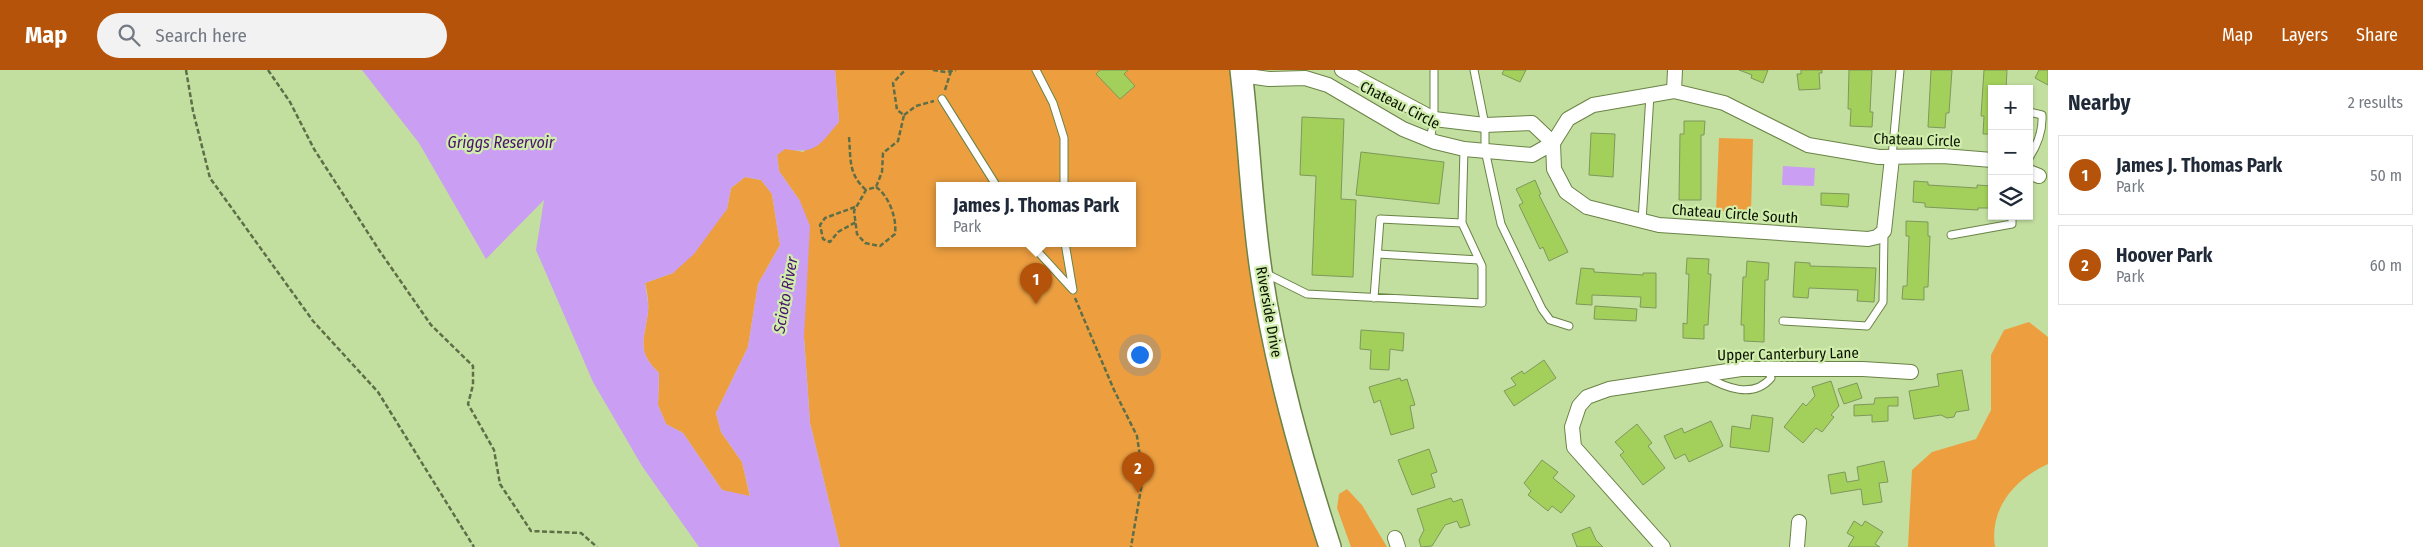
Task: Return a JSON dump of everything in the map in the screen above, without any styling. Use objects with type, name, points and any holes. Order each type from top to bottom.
[{"type":"main road","name":"Riverside Drive","points":[[1243,72],[1260,270],[1272,338],[1289,406],[1330,547]]},
{"type":"street","name":"Chateau Circle","points":[[1342,70],[1434,119],[1485,125],[1532,123],[1553,143]]},
{"type":"street","points":[[1674,91],[1675,70]]},
{"type":"street","name":"Chateau Circle","points":[[1243,72],[1269,79],[1305,78],[1328,85],[1403,129],[1430,140],[1464,149],[1532,155],[1553,143],[1568,119],[1593,105],[1674,91],[1724,103],[1808,145],[1892,158],[1943,156],[1988,160]]},
{"type":"street","name":"Chateau Circle South","points":[[1553,143],[1554,169],[1566,192],[1587,207],[1659,225],[1868,239],[1877,237],[1884,231]]},
{"type":"street","points":[[1884,231],[1892,158]]},
{"type":"street","name":"Upper Canterbury Lane","points":[[1662,547],[1574,446],[1574,416],[1579,406],[1587,397],[1609,389],[1741,369],[1863,369],[1911,372]]},
{"type":"street","points":[[1797,547],[1799,522]]},
{"type":"lane","points":[[1036,70],[1053,103],[1064,138],[1064,182]]},
{"type":"lane","points":[[1430,140],[1434,119],[1434,70]]},
{"type":"lane","points":[[1474,70],[1485,125],[1485,150],[1501,224],[1529,286],[1550,320],[1569,326]]},
{"type":"lane","points":[[1892,158],[1900,70]]},
{"type":"lane","points":[[1642,221],[1650,95]]},
{"type":"lane","points":[[942,99],[994,182]]},
{"type":"lane","points":[[2033,113],[2042,115],[2042,122],[2041,135],[2033,150]]},
{"type":"lane","points":[[1260,270],[1307,294],[1482,303],[1482,266],[1462,223],[1464,149]]},
{"type":"lane","points":[[1374,298],[1380,220],[1462,223]]},
{"type":"lane","points":[[1951,235],[2012,224],[2012,220]]},
{"type":"lane","points":[[1783,321],[1867,326],[1883,302],[1884,231]]},
{"type":"lane","points":[[1035,247],[1072,290],[1066,247]]},
{"type":"lane","points":[[1378,254],[1479,260]]},
{"type":"lane","points":[[1700,374],[1718,384],[1739,390],[1753,390],[1765,385],[1771,378],[1768,369]]},
{"type":"path","points":[[186,70],[193,111],[210,178],[313,321],[378,392],[474,547]]},
{"type":"path","points":[[268,70],[290,102],[314,149],[431,326],[473,366],[473,385],[468,404],[494,450],[500,484],[519,516],[531,531],[581,533],[598,547]]},
{"type":"path","points":[[904,115],[897,110],[893,83],[906,70]]},
{"type":"path","points":[[933,70],[956,70]]},
{"type":"path","points":[[876,187],[882,172],[883,153],[898,141],[904,115],[916,106],[942,99],[950,71]]},
{"type":"path","points":[[849,136],[852,172],[856,182],[866,190]]},
{"type":"path","points":[[876,187],[882,191],[896,221],[895,234],[880,246],[865,243],[857,234],[856,222],[855,207],[866,190],[876,187]]},
{"type":"path","points":[[855,207],[825,218],[820,225],[823,239],[830,242],[838,232],[856,222]]},
{"type":"path","points":[[1073,293],[1114,390],[1137,436],[1143,478],[1131,547]]},
{"type":"shaded area","points":[[835,70],[1239,70],[1253,204],[1330,547],[840,547],[810,423],[804,337],[800,201],[779,171],[777,155],[785,148],[803,152],[839,122]]},
{"type":"shaded area","points":[[1719,138],[1753,139],[1751,212],[1716,211]]},
{"type":"shaded area","points":[[745,177],[761,180],[772,194],[780,245],[758,284],[748,347],[716,413],[721,432],[742,462],[750,497],[722,490],[683,433],[666,424],[658,405],[659,373],[647,358],[643,344],[648,308],[645,283],[673,273],[727,209],[731,188]]},
{"type":"shaded area","points":[[2029,322],[2048,337],[2048,464],[2025,478],[2007,496],[1996,520],[1994,533],[1995,547],[1908,547],[1912,470],[1932,452],[1976,439],[1991,410],[1991,355],[2004,330]]},
{"type":"shaded area","points":[[1347,489],[1362,505],[1387,547],[1351,547],[1337,508],[1339,494]]},
{"type":"water","points":[[362,70],[835,70],[839,122],[817,146],[804,150],[785,149],[777,155],[779,171],[800,201],[810,226],[804,337],[810,423],[840,547],[699,547],[642,466],[593,382],[536,250],[544,200],[486,259],[419,143]],"holes":[[[745,177],[761,180],[772,194],[780,245],[758,284],[748,347],[716,413],[721,432],[742,462],[750,496],[722,490],[683,433],[666,424],[658,405],[659,373],[644,351],[643,344],[648,308],[645,283],[673,273],[694,254],[727,209],[731,188]]]},
{"type":"water","points":[[1783,166],[1815,168],[1814,186],[1782,185]]},
{"type":"building","points":[[1100,70],[1128,70],[1124,74],[1135,86],[1120,99],[1096,74]]},
{"type":"building","points":[[1504,70],[1526,70],[1520,82],[1502,74]]},
{"type":"building","points":[[1739,70],[1768,70],[1763,83],[1751,78],[1752,75]]},
{"type":"building","points":[[1801,70],[1822,70],[1822,73],[1819,73],[1820,89],[1799,90],[1797,74],[1801,74]]},
{"type":"building","points":[[1849,70],[1872,70],[1870,112],[1873,112],[1872,127],[1850,126],[1851,109],[1848,109]]},
{"type":"building","points":[[1931,70],[1952,70],[1949,113],[1946,113],[1945,128],[1928,127]]},
{"type":"building","points":[[1984,70],[2007,70],[2006,85],[1988,85],[1988,134],[1983,134],[1984,116],[1981,116]]},
{"type":"building","points":[[2039,70],[2048,70],[2048,85],[2035,78]]},
{"type":"building","points":[[1302,117],[1344,119],[1341,199],[1356,200],[1353,277],[1312,275],[1316,176],[1300,175]]},
{"type":"building","points":[[1684,121],[1705,121],[1704,135],[1701,135],[1701,200],[1679,200],[1680,134],[1684,134]]},
{"type":"building","points":[[1591,133],[1615,134],[1613,177],[1589,175]]},
{"type":"building","points":[[1361,152],[1444,162],[1439,204],[1356,195]]},
{"type":"building","points":[[1535,180],[1541,194],[1539,195],[1568,252],[1549,261],[1543,247],[1540,249],[1519,205],[1523,203],[1516,189]]},
{"type":"building","points":[[1914,181],[1928,182],[1928,185],[1977,188],[1977,185],[1988,186],[1988,208],[1978,208],[1978,210],[1925,207],[1925,203],[1913,202]]},
{"type":"building","points":[[1821,193],[1849,194],[1848,207],[1821,205]]},
{"type":"building","points":[[1906,221],[1928,222],[1928,236],[1930,236],[1928,287],[1924,287],[1924,300],[1902,299],[1903,286],[1907,286],[1909,236],[1906,236]]},
{"type":"building","points":[[1687,258],[1709,259],[1708,274],[1711,274],[1708,325],[1704,325],[1704,339],[1683,338],[1683,323],[1687,324],[1689,274],[1686,274]]},
{"type":"building","points":[[1747,261],[1769,263],[1768,280],[1765,280],[1764,342],[1744,341],[1744,325],[1741,325],[1743,277],[1746,277]]},
{"type":"building","points":[[1795,262],[1810,263],[1810,266],[1876,268],[1874,302],[1857,301],[1858,290],[1809,288],[1808,298],[1793,297]]},
{"type":"building","points":[[1581,268],[1594,269],[1594,272],[1643,275],[1643,273],[1656,273],[1656,308],[1640,307],[1641,297],[1592,295],[1592,305],[1576,304]]},
{"type":"building","points":[[1595,306],[1637,309],[1636,321],[1594,319]]},
{"type":"building","points":[[1361,330],[1404,333],[1403,351],[1390,349],[1389,370],[1370,369],[1371,350],[1360,349]]},
{"type":"building","points":[[1544,360],[1556,378],[1514,406],[1504,391],[1516,385],[1511,378],[1522,371],[1524,374]]},
{"type":"building","points":[[1962,370],[1969,410],[1956,412],[1954,417],[1947,418],[1941,415],[1914,419],[1909,391],[1939,386],[1937,374]]},
{"type":"building","points":[[1400,378],[1401,381],[1407,379],[1415,405],[1410,406],[1414,428],[1391,435],[1380,400],[1374,403],[1369,387]]},
{"type":"building","points":[[1831,381],[1839,406],[1831,415],[1834,417],[1822,432],[1816,428],[1803,443],[1784,427],[1803,403],[1806,406],[1815,396],[1812,387]]},
{"type":"building","points":[[1857,383],[1862,398],[1844,404],[1838,389]]},
{"type":"building","points":[[1898,397],[1898,406],[1888,406],[1888,421],[1872,422],[1872,415],[1854,416],[1854,405],[1874,404],[1875,398]]},
{"type":"building","points":[[1752,415],[1773,418],[1769,452],[1730,447],[1732,426],[1750,429]]},
{"type":"building","points":[[1711,421],[1723,446],[1689,462],[1685,454],[1675,459],[1664,436],[1682,428],[1684,433]]},
{"type":"building","points":[[1637,424],[1652,443],[1648,446],[1665,468],[1643,485],[1620,455],[1624,452],[1615,442]]},
{"type":"building","points":[[1429,449],[1437,472],[1431,474],[1435,487],[1412,495],[1398,460]]},
{"type":"building","points":[[1542,460],[1558,472],[1553,478],[1575,496],[1561,513],[1552,506],[1548,511],[1528,495],[1531,491],[1524,483]]},
{"type":"building","points":[[1884,461],[1888,482],[1879,483],[1882,502],[1863,505],[1861,489],[1831,494],[1828,475],[1845,472],[1847,482],[1859,480],[1857,467]]},
{"type":"building","points":[[1451,498],[1453,502],[1462,499],[1470,525],[1460,528],[1457,521],[1445,525],[1432,546],[1421,547],[1419,540],[1424,530],[1417,509]]},
{"type":"building","points":[[1854,521],[1862,526],[1865,521],[1883,532],[1875,544],[1880,547],[1848,547],[1854,537],[1847,533]]},
{"type":"building","points":[[1590,527],[1596,540],[1603,547],[1577,547],[1572,534]]},
{"type":"place","name":"James J. Thomas Park","points":[[1036,304]]},
{"type":"place","name":"Hoover Park","points":[[1138,493]]},
{"type":"water label","name":"Griggs Reservoir","points":[[501,142]]},
{"type":"water label","name":"Scioto River","points":[[785,295]]}]
